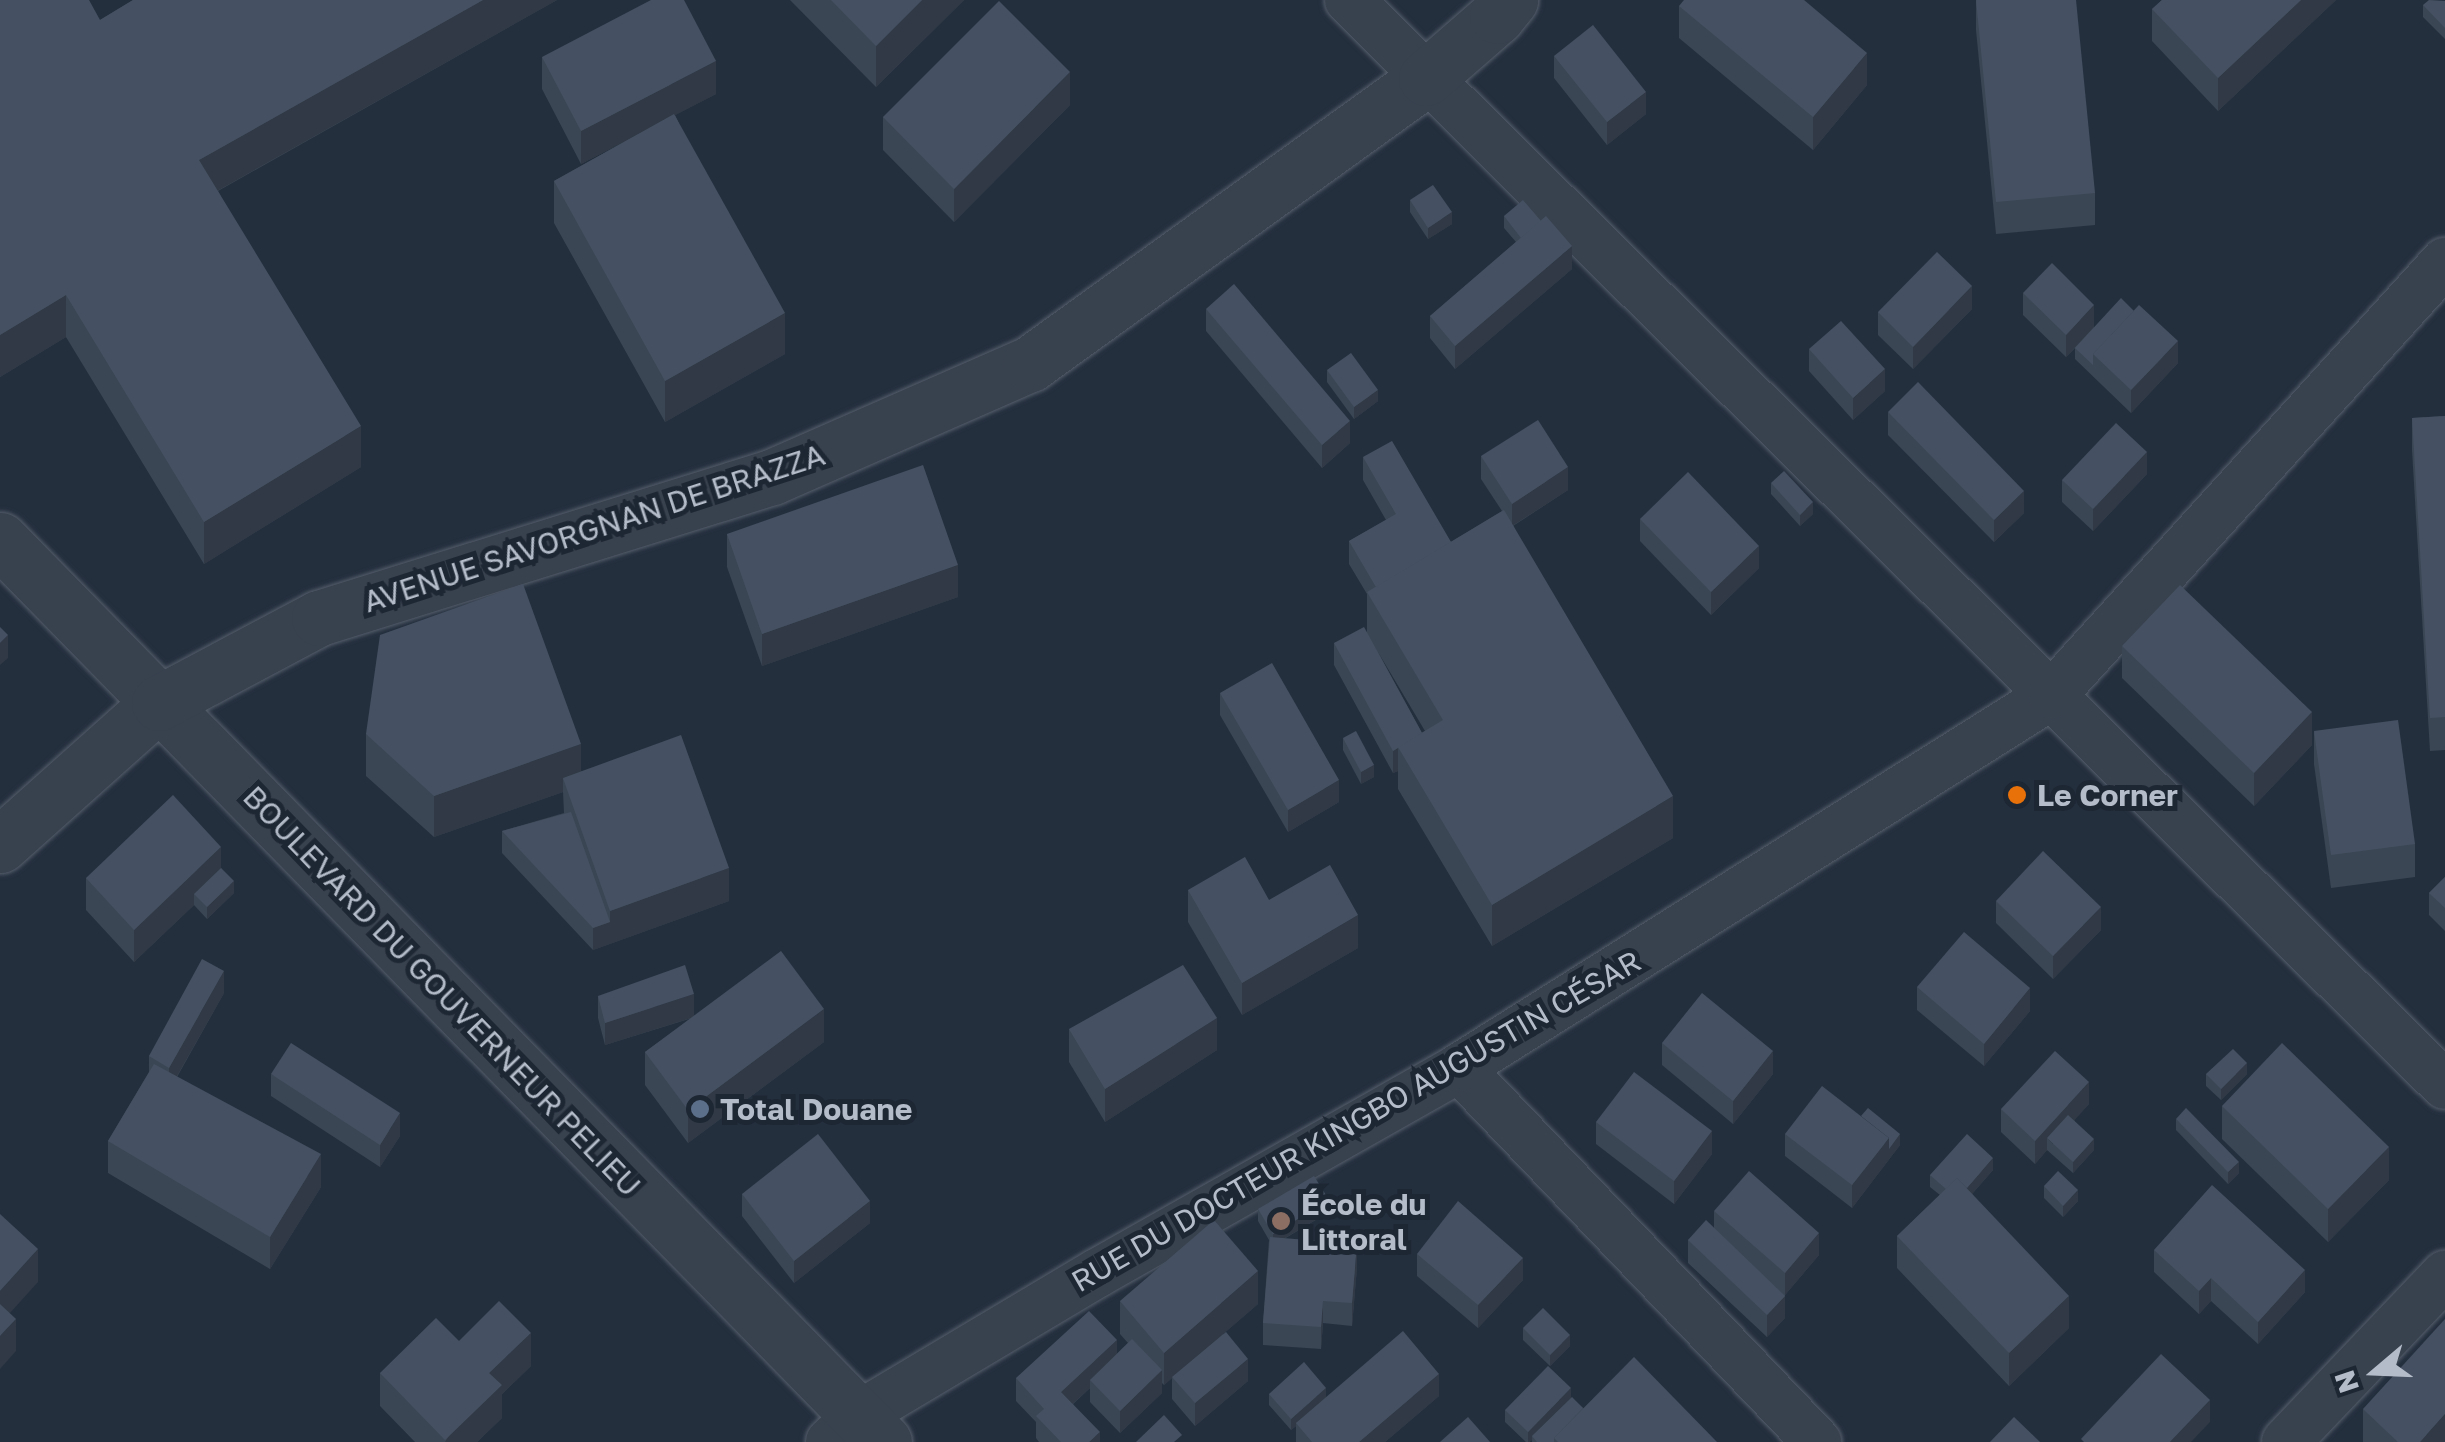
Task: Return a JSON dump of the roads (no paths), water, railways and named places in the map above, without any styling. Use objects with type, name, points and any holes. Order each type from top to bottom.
[{"type":"street","points":[[1348,0],[2445,1085]]},
{"type":"street","name":"AVENUE SAVORGNAN DE BRAZZA","points":[[0,844],[160,703],[319,618],[772,476],[1030,364],[1426,78],[1498,16],[1510,0]]},
{"type":"street","name":"RUE DU DOCTEUR KINGBO AUGUSTIN CÉSAR","points":[[858,1433],[1099,1272],[1459,1068],[2052,695],[2445,262]]},
{"type":"street","name":"BOULEVARD DU GOUVERNEUR PELIEU","points":[[0,540],[858,1433]]},
{"type":"street","points":[[1459,1068],[1817,1442]]},
{"type":"street","points":[[2286,1442],[2445,1275]]},
{"type":"place","name":"Le Corner","points":[[2017,795]]},
{"type":"place","name":"Total Douane","points":[[700,1109]]},
{"type":"place","name":"École du Littoral","points":[[1281,1221]]}]
